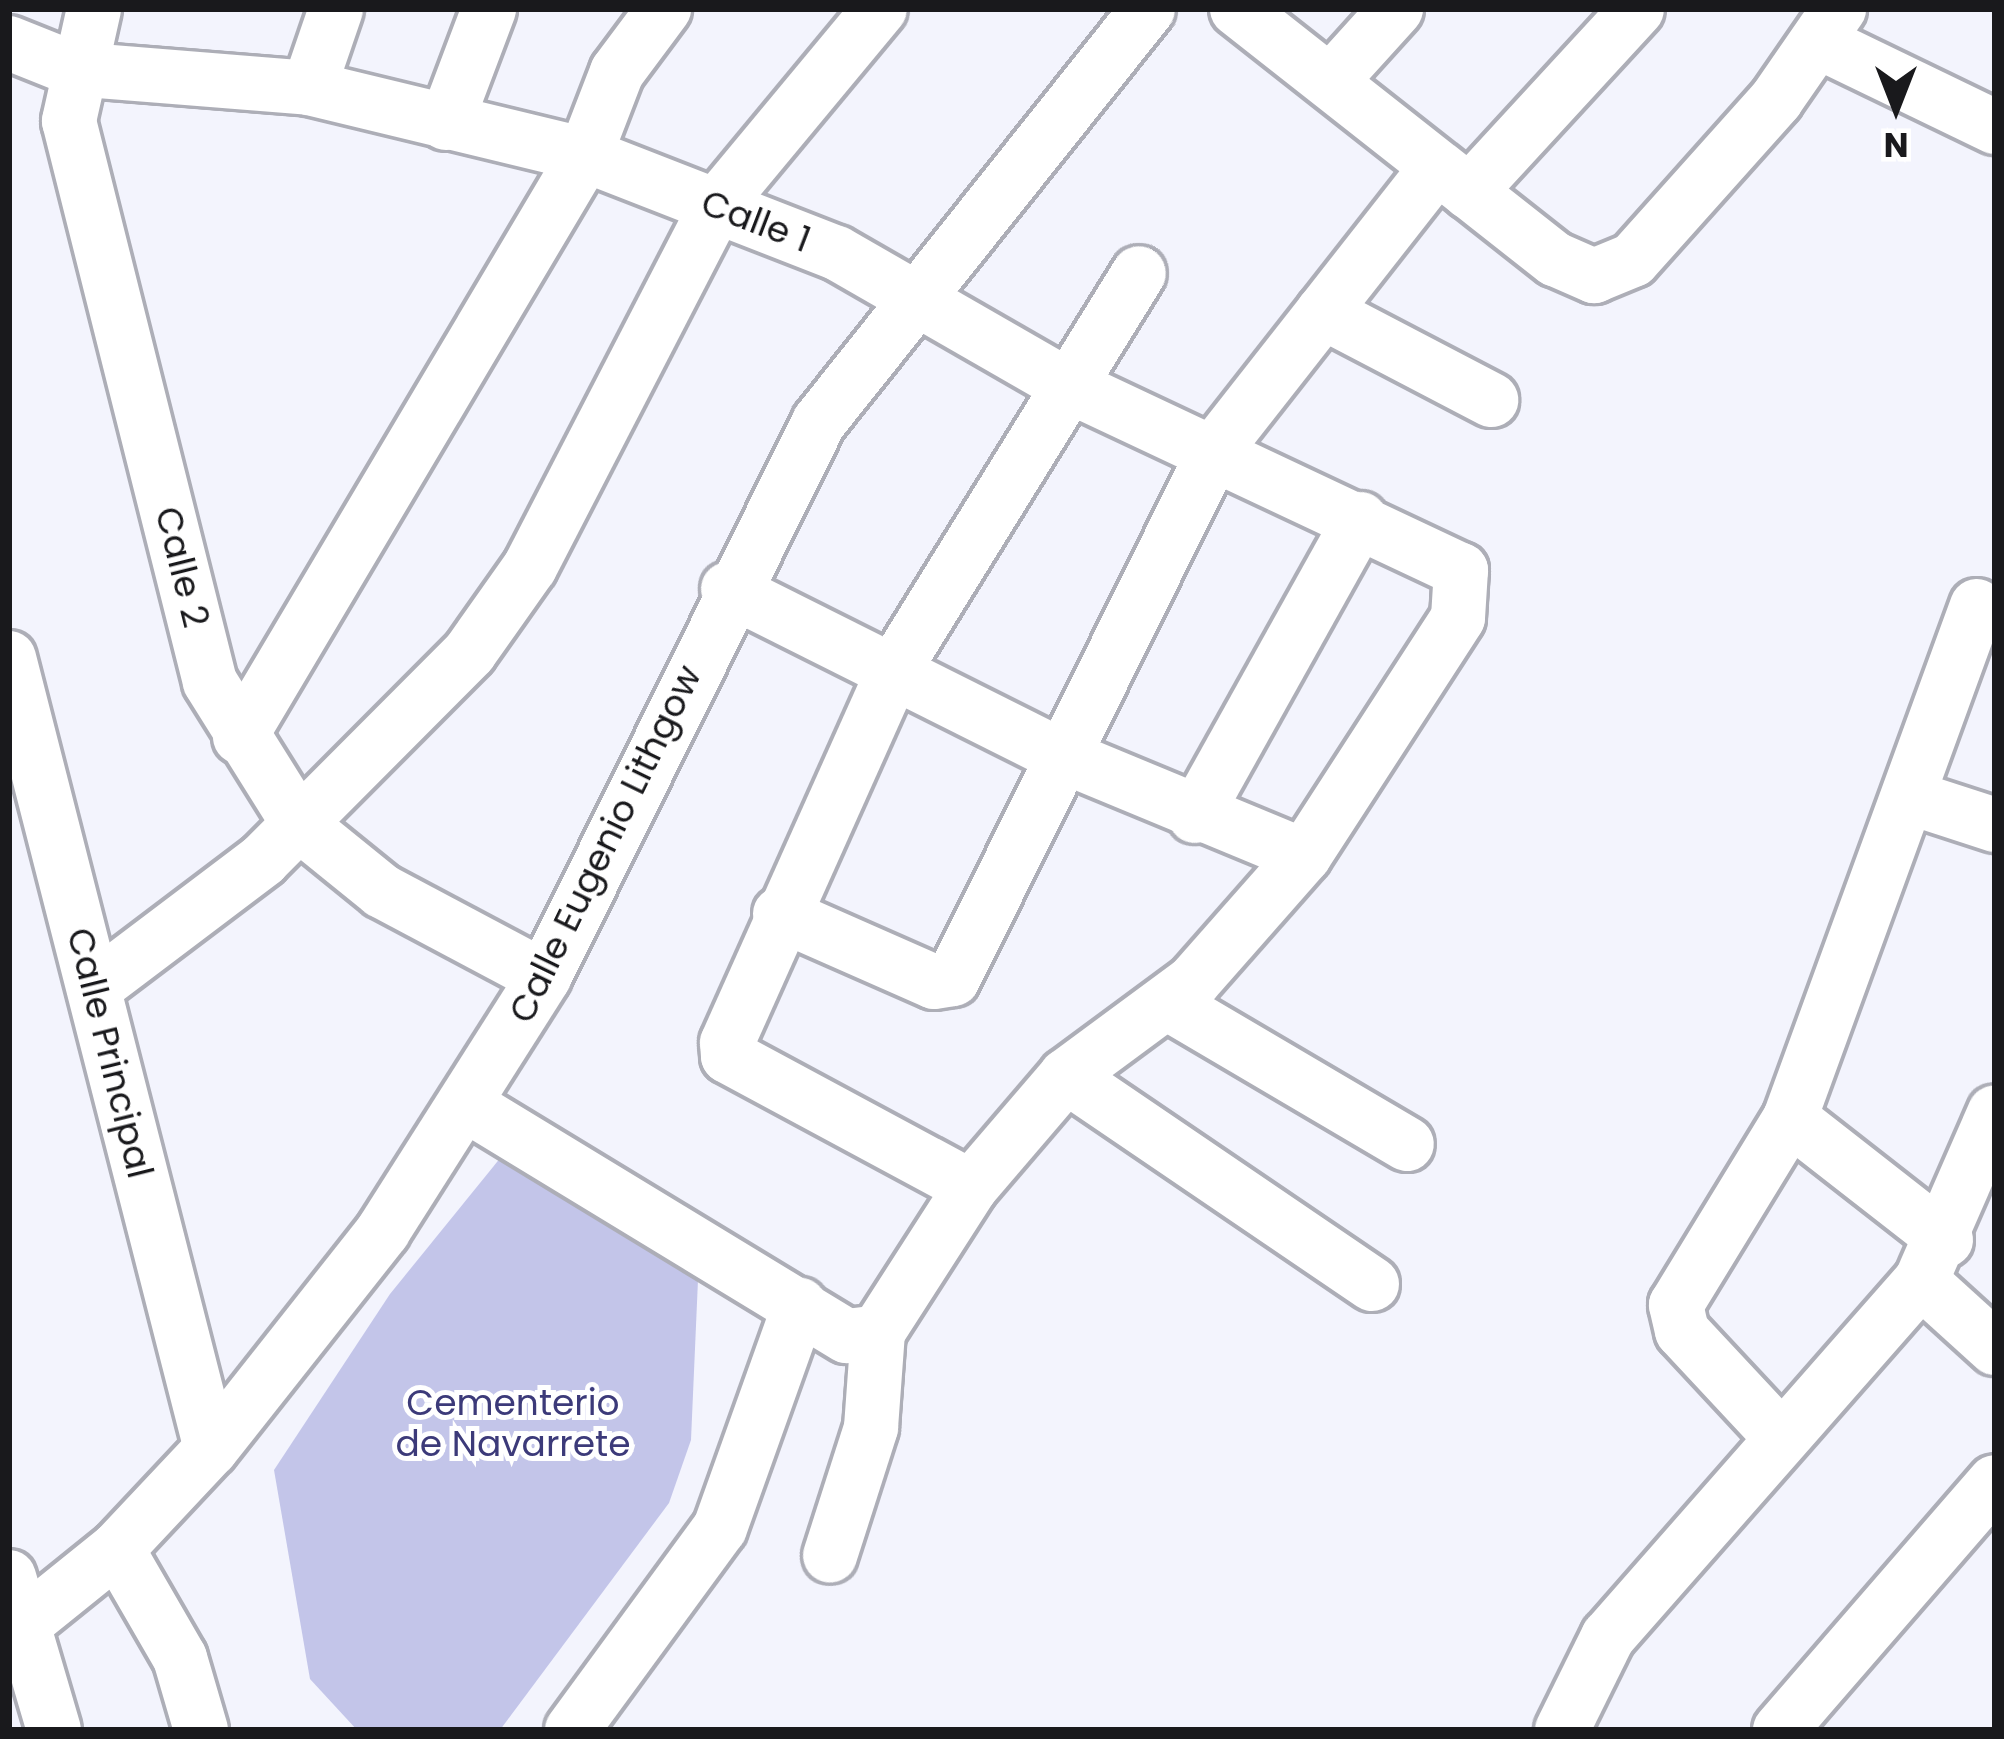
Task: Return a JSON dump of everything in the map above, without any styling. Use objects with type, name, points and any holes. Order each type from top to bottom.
[{"type":"street","name":"Calle 2","points":[[94,9],[74,69],[69,122],[210,682],[240,737],[298,823],[382,891],[544,977]]},
{"type":"street","points":[[309,88],[335,9]]},
{"type":"street","points":[[446,123],[489,9]]},
{"type":"street","points":[[617,9],[617,72]]},
{"type":"street","points":[[240,737],[585,155],[617,72],[664,9]]},
{"type":"street","points":[[94,988],[298,823],[470,652],[530,567],[717,205],[880,9]]},
{"type":"street","name":"Calle Eugenio Lithgow","points":[[12,1614],[117,1549],[211,1448],[468,1106],[544,977],[728,589],[819,422],[912,298],[1148,9]]},
{"type":"street","points":[[1237,9],[1555,259],[1594,276],[1620,271],[1830,26],[1995,127]]},
{"type":"street","points":[[1331,81],[1396,9]]},
{"type":"street","points":[[780,914],[934,982],[953,979],[1058,754],[1215,451],[1323,312],[1452,180],[1637,9]]},
{"type":"street","name":"Calle 1","points":[[9,43],[74,69],[309,88],[585,155],[837,253],[1064,383],[1450,556],[1466,603],[1304,856]]},
{"type":"street","points":[[971,1186],[728,1056],[780,914],[895,668],[1064,383],[1139,273]]},
{"type":"street","points":[[1323,312],[1491,400]]},
{"type":"street","points":[[1195,816],[1360,519]]},
{"type":"street","points":[[728,589],[895,668],[1058,754],[1195,816],[1304,856],[1168,1004],[1066,1076],[971,1186],[878,1332],[872,1428],[830,1556]]},
{"type":"street","points":[[1777,1433],[1682,1331],[1676,1305],[1790,1118],[1915,799],[1977,606]]},
{"type":"street","name":"Calle Principal","points":[[9,658],[211,1448]]},
{"type":"street","points":[[1915,799],[1995,825]]},
{"type":"street","points":[[1168,1004],[1407,1144]]},
{"type":"street","points":[[1066,1076],[1372,1284]]},
{"type":"street","points":[[468,1106],[847,1336],[878,1332]]},
{"type":"street","points":[[1562,1730],[1608,1637],[1777,1433],[1934,1261],[1995,1112]]},
{"type":"street","points":[[1790,1118],[1934,1261],[1995,1348]]},
{"type":"street","points":[[572,1730],[720,1528],[800,1305]]},
{"type":"street","points":[[1780,1730],[1995,1482]]},
{"type":"street","points":[[117,1549],[181,1658],[201,1730]]},
{"type":"street","points":[[12,1614],[54,1730]]},
{"type":"green space","name":"Cementerio de Navarrete","points":[[523,1130],[700,1234],[691,1440],[669,1503],[500,1730],[357,1730],[310,1679],[274,1470],[390,1294]]}]
